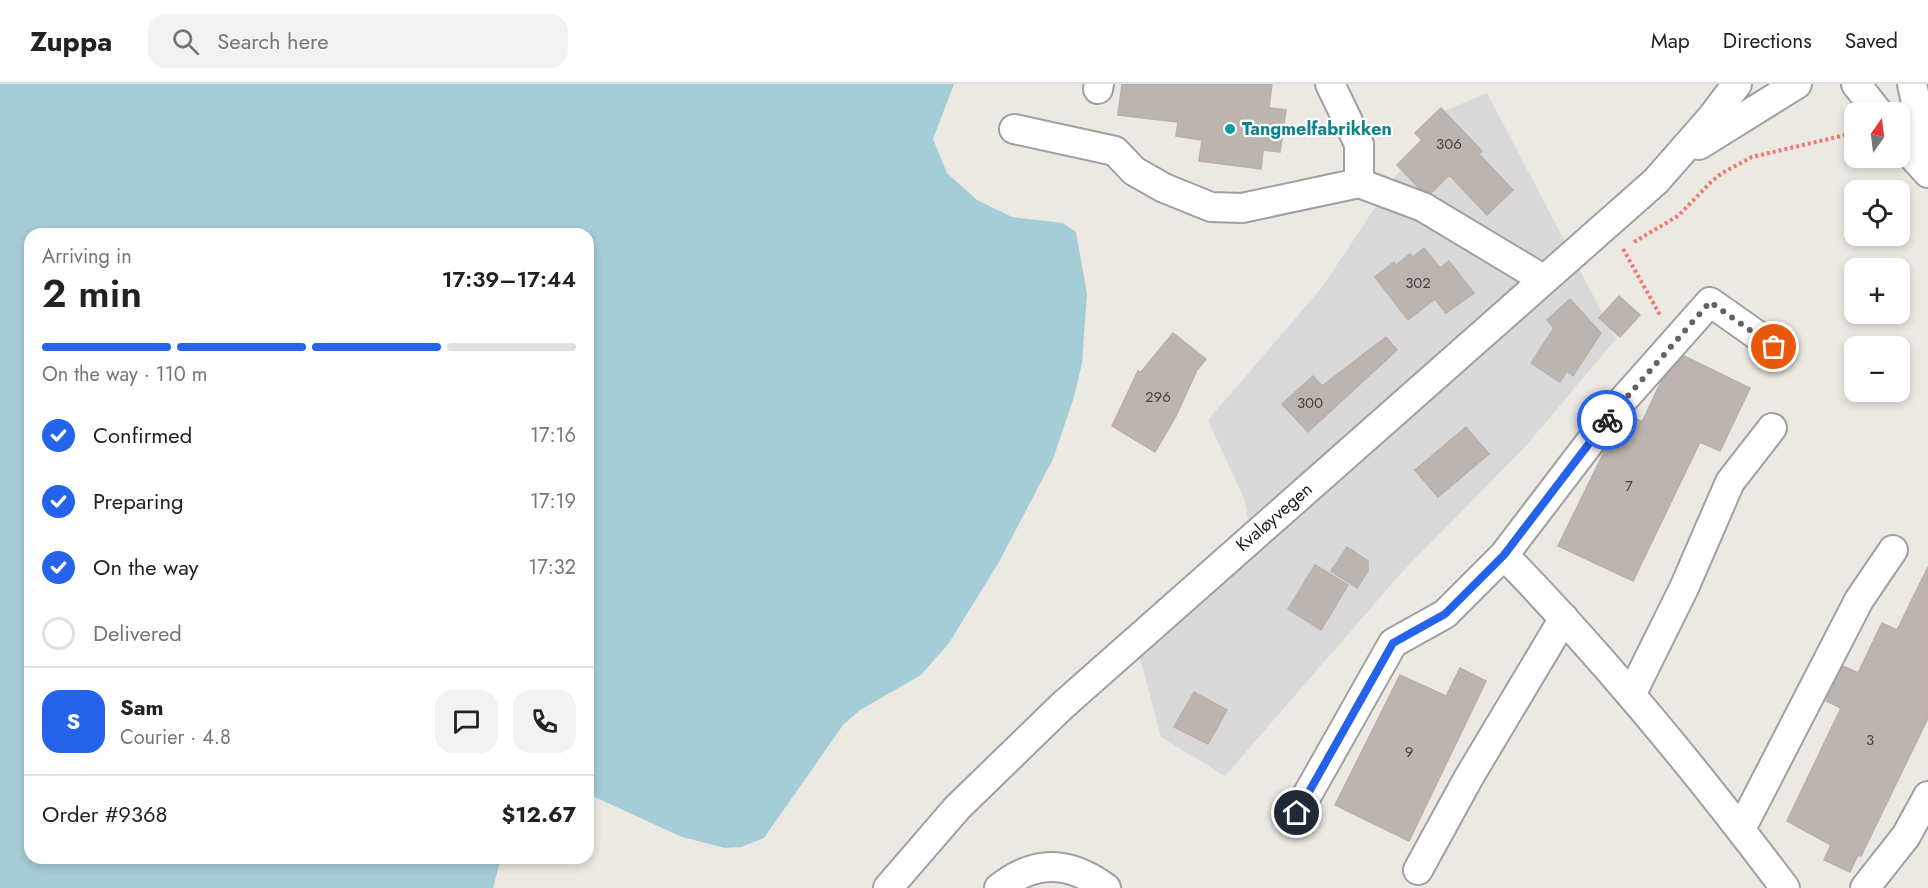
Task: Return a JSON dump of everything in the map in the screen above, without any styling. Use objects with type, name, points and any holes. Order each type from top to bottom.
[{"type":"street","points":[[1330,84],[1359,144],[1359,183]]},
{"type":"street","name":"Kvaløyvegen","points":[[888,888],[957,808],[1062,706],[1656,181],[1737,84]]},
{"type":"street","name":"Kvaløyvegen","points":[[1675,161],[1797,84]]},
{"type":"street","points":[[1856,84],[1870,102]]},
{"type":"street","points":[[1912,84],[1928,158]]},
{"type":"street","points":[[1014,129],[1115,151],[1134,171],[1164,188],[1210,207],[1242,208],[1359,183],[1423,207],[1543,279]]},
{"type":"street","points":[[1910,153],[1928,173]]},
{"type":"street","points":[[1297,813],[1393,643],[1445,614],[1504,555],[1616,408],[1710,302],[1774,347]]},
{"type":"street","points":[[1630,695],[1684,588],[1730,482],[1772,428]]},
{"type":"street","points":[[1741,829],[1859,600],[1893,550]]},
{"type":"street","points":[[1504,555],[1564,618],[1630,695],[1741,829],[1785,888]]},
{"type":"street","points":[[1418,870],[1469,777],[1564,618]]},
{"type":"street","points":[[1865,888],[1906,836],[1928,796]]},
{"type":"street","points":[[999,888],[1026,872],[1047,866],[1069,867],[1106,888]]},
{"type":"path","points":[[1722,173],[1752,157],[1844,136]]},
{"type":"path","points":[[1623,249],[1675,341]]},
{"type":"shaded area","points":[[1487,93],[1616,339],[1525,447],[1403,571],[1225,776],[1161,737],[1137,646],[1251,539],[1245,501],[1208,420],[1323,286],[1437,114]]},
{"type":"water","points":[[0,84],[954,84],[933,139],[947,173],[977,200],[1012,217],[1063,223],[1076,232],[1087,294],[1082,363],[1074,397],[1053,459],[999,562],[949,643],[921,675],[860,710],[843,725],[764,838],[741,847],[725,848],[682,837],[594,797],[594,228],[24,228],[24,864],[499,864],[493,888],[0,888]]},
{"type":"building","name":"Tangmelfabrikken","points":[[1122,84],[1272,84],[1269,108],[1286,110],[1280,152],[1263,150],[1261,169],[1199,161],[1202,140],[1176,136],[1178,122],[1118,115]]},
{"type":"building","points":[[1441,108],[1482,151],[1479,154],[1513,190],[1487,215],[1449,175],[1431,193],[1419,188],[1397,165],[1422,140],[1415,133]]},
{"type":"building","points":[[1424,248],[1440,268],[1449,261],[1474,293],[1446,313],[1435,299],[1408,320],[1375,277],[1394,262],[1396,265],[1410,254],[1413,257]]},
{"type":"building","points":[[1619,296],[1640,315],[1620,337],[1599,318]]},
{"type":"building","points":[[1570,299],[1601,333],[1573,376],[1567,371],[1560,382],[1531,363],[1554,328],[1547,320]]},
{"type":"building","points":[[1173,333],[1206,359],[1197,370],[1176,416],[1155,452],[1112,426],[1138,371],[1141,372]]},
{"type":"building","points":[[1386,337],[1397,350],[1308,432],[1282,404],[1313,376],[1322,386]]},
{"type":"building","points":[[1684,356],[1750,388],[1720,451],[1700,442],[1633,581],[1558,546],[1606,448],[1631,416],[1642,422],[1661,382]]},
{"type":"building","points":[[1466,427],[1489,454],[1438,497],[1415,470]]},
{"type":"building","points":[[1347,547],[1368,561],[1368,571],[1357,588],[1331,571]]},
{"type":"building","points":[[1315,565],[1348,585],[1321,630],[1288,609]]},
{"type":"building","points":[[1928,567],[1928,718],[1861,856],[1858,855],[1850,872],[1824,860],[1831,845],[1787,821],[1841,708],[1826,701],[1843,666],[1858,673],[1882,623],[1897,630]]},
{"type":"building","points":[[1460,668],[1486,681],[1409,841],[1335,805],[1400,675],[1446,696]]},
{"type":"building","points":[[1194,692],[1227,710],[1208,744],[1174,727]]},
{"type":"way so far","points":[[1607,420],[1710,302],[1774,347]]},
{"type":"place","name":"Tangmelfabrikken","points":[[1230,129]]},
{"type":"route","points":[[1297,813],[1393,643],[1445,614],[1504,555],[1607,420]]}]
